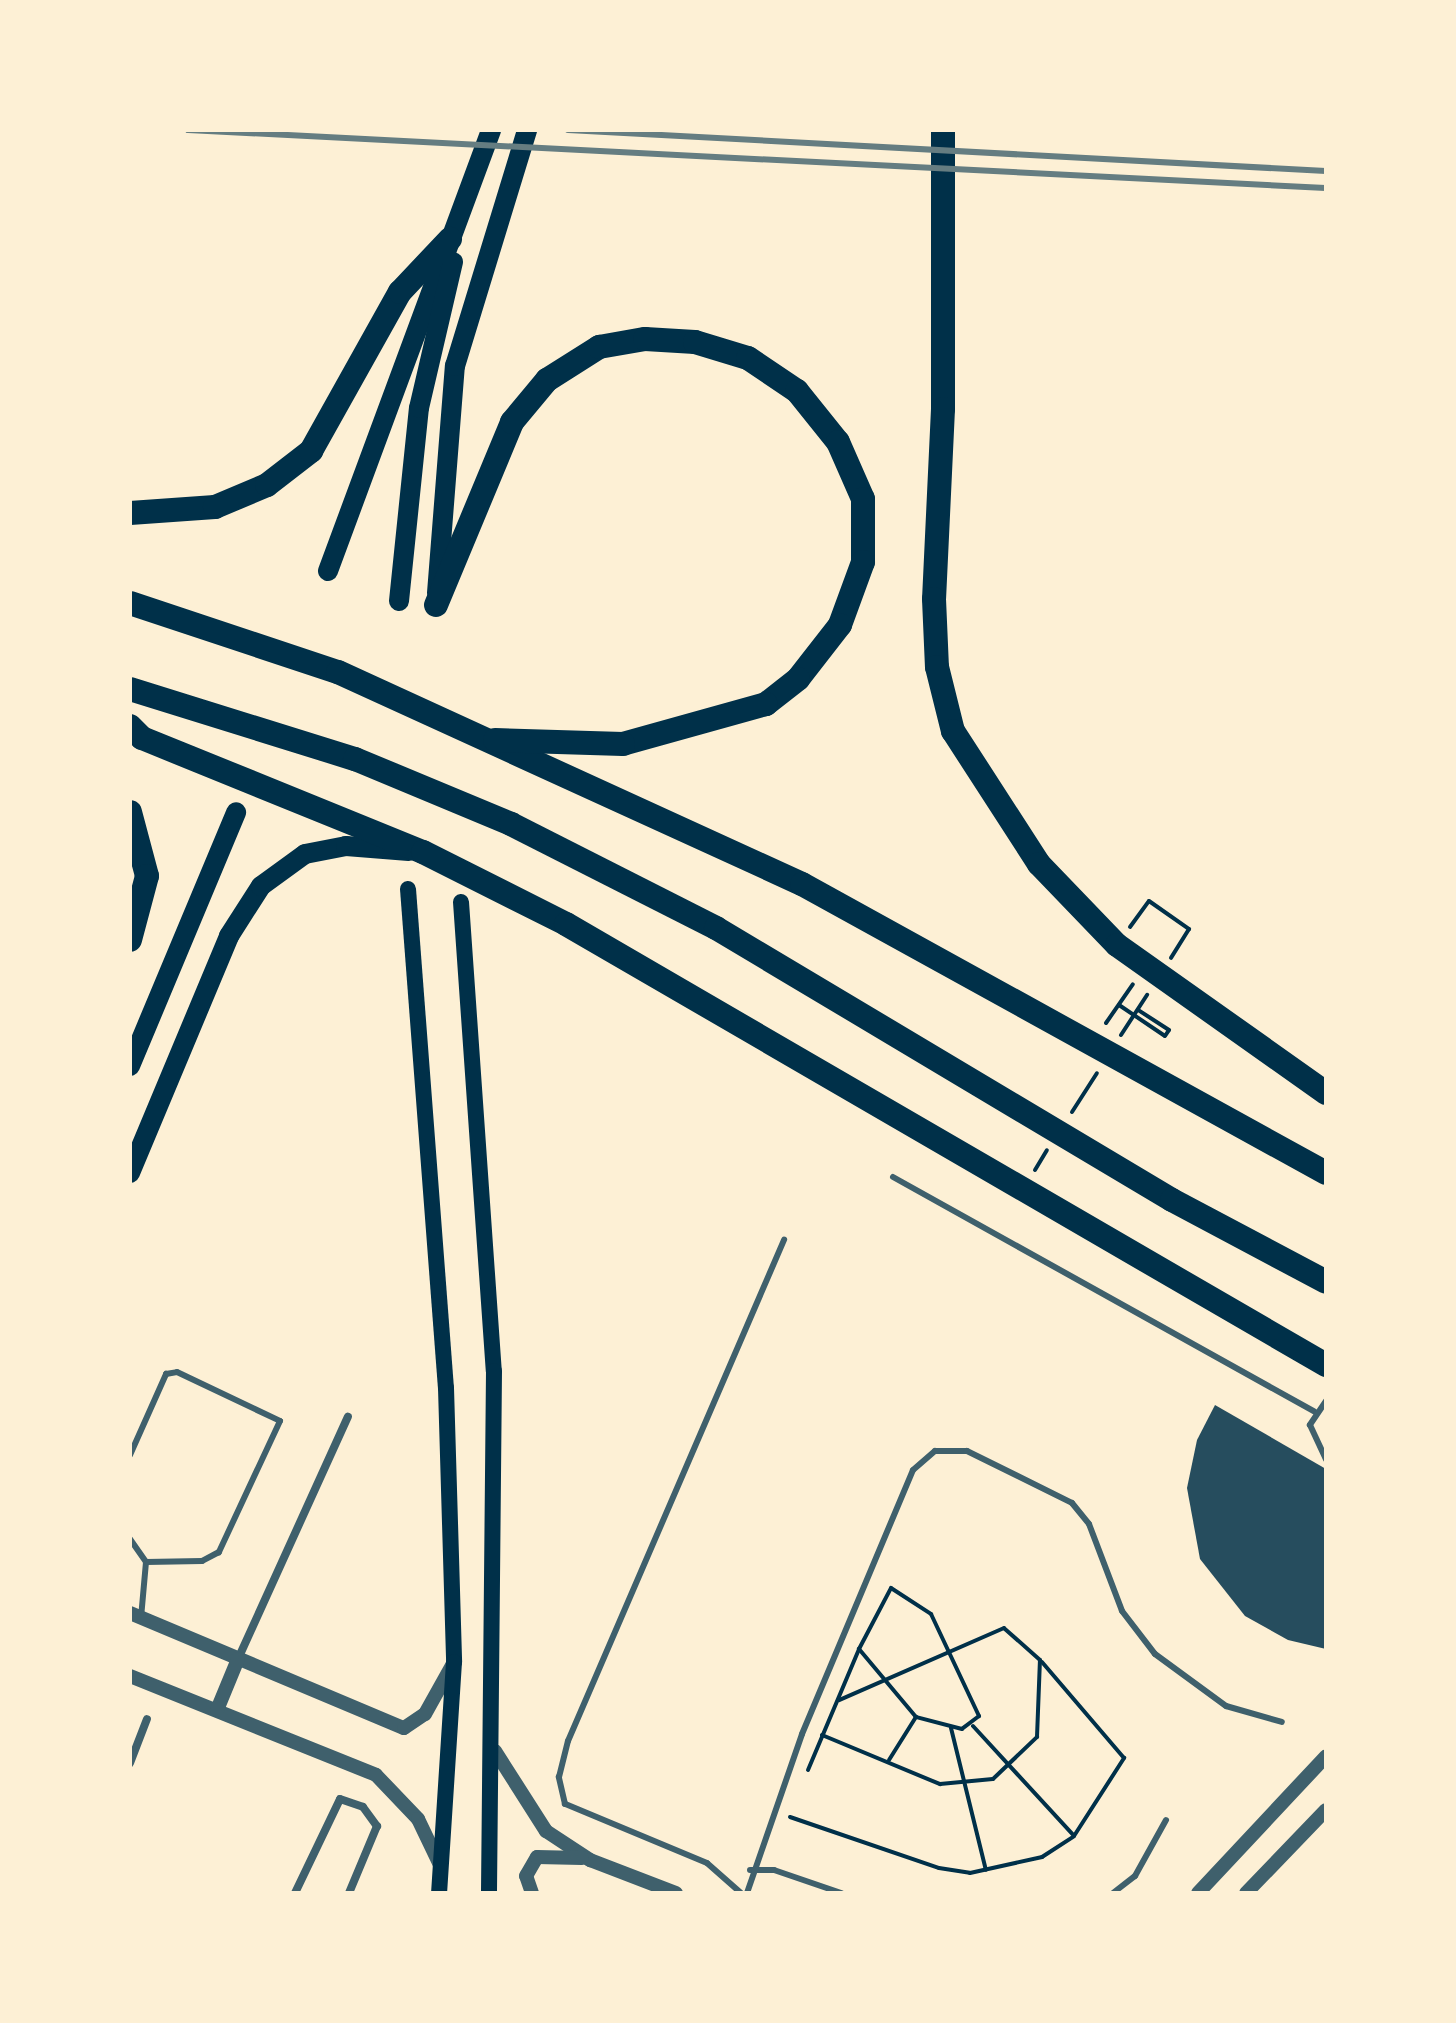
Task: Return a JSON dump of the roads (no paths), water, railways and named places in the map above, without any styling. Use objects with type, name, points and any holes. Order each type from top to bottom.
[{"type":"highway","points":[[943,130],[937,667],[953,731],[990,796],[1039,864],[1117,945],[1326,1093]]},
{"type":"highway","points":[[130,513],[215,507],[267,485],[311,451],[400,292],[450,239]]},
{"type":"highway","points":[[436,605],[512,422],[547,380],[599,347],[645,339],[695,342],[748,358],[797,391],[838,442],[863,499],[863,562],[840,625],[798,679],[766,704],[623,744],[481,739]]},
{"type":"highway","points":[[130,603],[338,672],[802,884],[1326,1173]]},
{"type":"highway","points":[[130,689],[355,759],[511,824],[716,928],[1172,1200],[1326,1282]]},
{"type":"highway","points":[[130,726],[142,738],[423,852],[566,924],[1326,1365]]},
{"type":"highway","points":[[130,812],[147,876],[130,940]]},
{"type":"main road","points":[[328,571],[491,130]]},
{"type":"main road","points":[[436,605],[455,366],[527,130]]},
{"type":"main road","points":[[399,601],[419,408],[455,254],[450,239]]},
{"type":"main road","points":[[130,1066],[236,812]]},
{"type":"main road","points":[[130,1173],[229,936],[261,886],[305,854],[346,846],[423,852]]},
{"type":"main road","points":[[408,889],[446,1388],[454,1662],[439,1893]]},
{"type":"main road","points":[[461,902],[494,1371],[495,1751],[489,1893]]},
{"type":"street","points":[[217,1710],[348,1417]]},
{"type":"street","points":[[136,1616],[404,1728],[425,1714],[454,1662]]},
{"type":"street","points":[[130,1676],[376,1775],[418,1819],[441,1868]]},
{"type":"street","points":[[130,1763],[147,1719]]},
{"type":"street","points":[[495,1751],[546,1831],[590,1860],[676,1893]]},
{"type":"street","points":[[1198,1893],[1326,1756]]},
{"type":"street","points":[[295,1893],[333,1803],[363,1807],[377,1826],[349,1893]]},
{"type":"street","points":[[1246,1893],[1326,1810]]},
{"type":"street","points":[[532,1893],[526,1876],[537,1857],[590,1860]]},
{"type":"lane","points":[[893,1177],[1314,1411]]},
{"type":"lane","points":[[784,1240],[568,1741],[559,1777],[565,1804],[707,1863],[744,1893],[750,1870],[913,1470],[935,1451],[967,1451],[1072,1503],[1089,1524],[1122,1611],[1155,1654],[1226,1706],[1282,1722]]},
{"type":"lane","points":[[130,1455],[166,1374],[177,1372],[280,1421],[219,1552],[202,1561],[146,1562]]},
{"type":"lane","points":[[1326,1401],[1314,1411],[1311,1438],[1326,1459]]},
{"type":"lane","points":[[130,1539],[146,1562],[136,1616]]},
{"type":"lane","points":[[1113,1893],[1135,1876],[1166,1820]]},
{"type":"lane","points":[[750,1870],[774,1870],[841,1893]]},
{"type":"railway","points":[[188,130],[1326,188]]},
{"type":"railway","points":[[568,130],[1326,171]]}]
